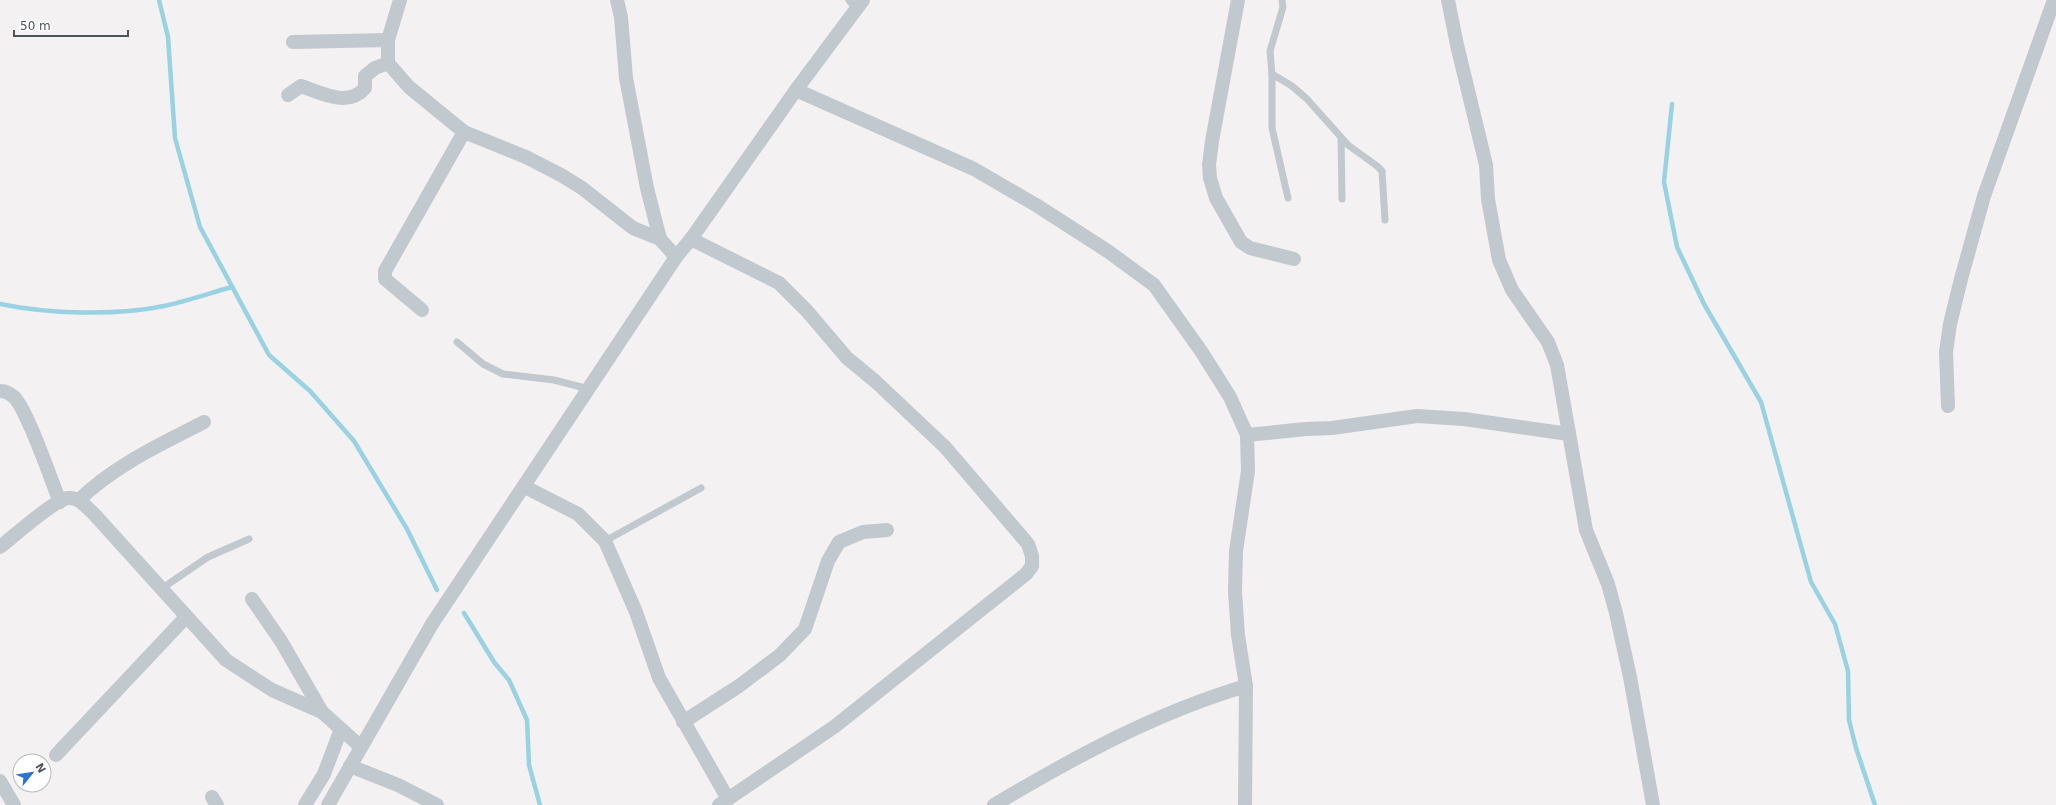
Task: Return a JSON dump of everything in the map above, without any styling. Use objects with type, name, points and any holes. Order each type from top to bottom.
[{"type":"street","points":[[400,0],[388,40],[388,63],[409,87],[464,132],[526,157],[561,175],[582,188],[634,228],[660,238]]},
{"type":"street","points":[[617,0],[621,17],[626,78],[647,188],[660,238],[676,257]]},
{"type":"street","points":[[1238,0],[1212,141],[1209,165],[1210,178],[1216,198],[1241,242],[1250,248],[1294,258]]},
{"type":"street","points":[[1448,0],[1486,165],[1489,205],[1499,260],[1512,290],[1548,342],[1557,365],[1586,530],[1608,584],[1616,613],[1630,677],[1653,805]]},
{"type":"street","points":[[1948,406],[1946,352],[1950,324],[1961,280],[1984,196],[2054,0]]},
{"type":"street","points":[[328,805],[432,624],[525,487],[676,257],[691,239],[856,3]]},
{"type":"street","points":[[293,42],[388,40]]},
{"type":"street","points":[[288,95],[301,86],[342,99],[353,98],[365,88],[365,76],[375,68],[388,63]]},
{"type":"street","points":[[796,90],[974,169],[1036,205],[1109,252],[1154,285],[1178,316],[1230,396],[1247,435],[1248,471],[1236,551],[1235,592],[1238,634],[1246,686],[1245,805]]},
{"type":"street","points":[[422,310],[392,287],[385,279],[386,271],[464,132]]},
{"type":"street","points":[[525,487],[578,514],[605,541],[636,612],[659,678],[724,802],[834,727],[1026,574],[1032,566],[1032,556],[1028,544],[945,447],[876,381],[847,358],[793,296],[779,283],[691,239]]},
{"type":"street","points":[[0,391],[6,391],[15,398],[27,419],[60,502]]},
{"type":"street","points":[[1247,435],[1332,428],[1417,416],[1464,418],[1569,434]]},
{"type":"street","points":[[79,500],[98,482],[132,460],[204,422]]},
{"type":"street","points":[[0,547],[42,513],[60,502],[68,498],[79,500],[94,514],[226,660],[250,678],[272,690],[322,712],[361,747]]},
{"type":"street","points":[[683,722],[745,682],[780,655],[806,629],[828,561],[839,542],[863,532],[887,530]]},
{"type":"street","points":[[252,599],[281,641],[322,712]]},
{"type":"street","points":[[56,755],[186,617]]},
{"type":"street","points":[[994,805],[1049,772],[1150,720],[1246,686]]},
{"type":"street","points":[[306,805],[324,774],[341,729]]},
{"type":"street","points":[[350,766],[398,785],[437,805]]},
{"type":"street","points":[[0,781],[14,805]]},
{"type":"lane","points":[[1282,0],[1283,6],[1270,51],[1272,74],[1272,128],[1288,198]]},
{"type":"lane","points":[[1272,74],[1292,86],[1307,99],[1341,138],[1382,171],[1385,220]]},
{"type":"lane","points":[[1341,138],[1342,199]]},
{"type":"lane","points":[[457,342],[483,364],[503,374],[554,380],[589,389]]},
{"type":"lane","points":[[605,541],[701,488]]},
{"type":"lane","points":[[161,589],[208,557],[249,539]]},
{"type":"waterway","points":[[159,0],[168,37],[175,138],[200,227],[269,355],[310,391],[354,441],[407,529],[437,590]]},
{"type":"waterway","points":[[1672,104],[1664,182],[1677,247],[1704,304],[1761,402],[1811,582],[1835,624],[1848,671],[1849,720],[1856,748],[1875,805]]},
{"type":"waterway","points":[[0,304],[60,312],[125,311],[164,306],[232,287]]},
{"type":"waterway","points":[[464,613],[494,662],[509,680],[527,720],[529,765],[540,805]]}]
